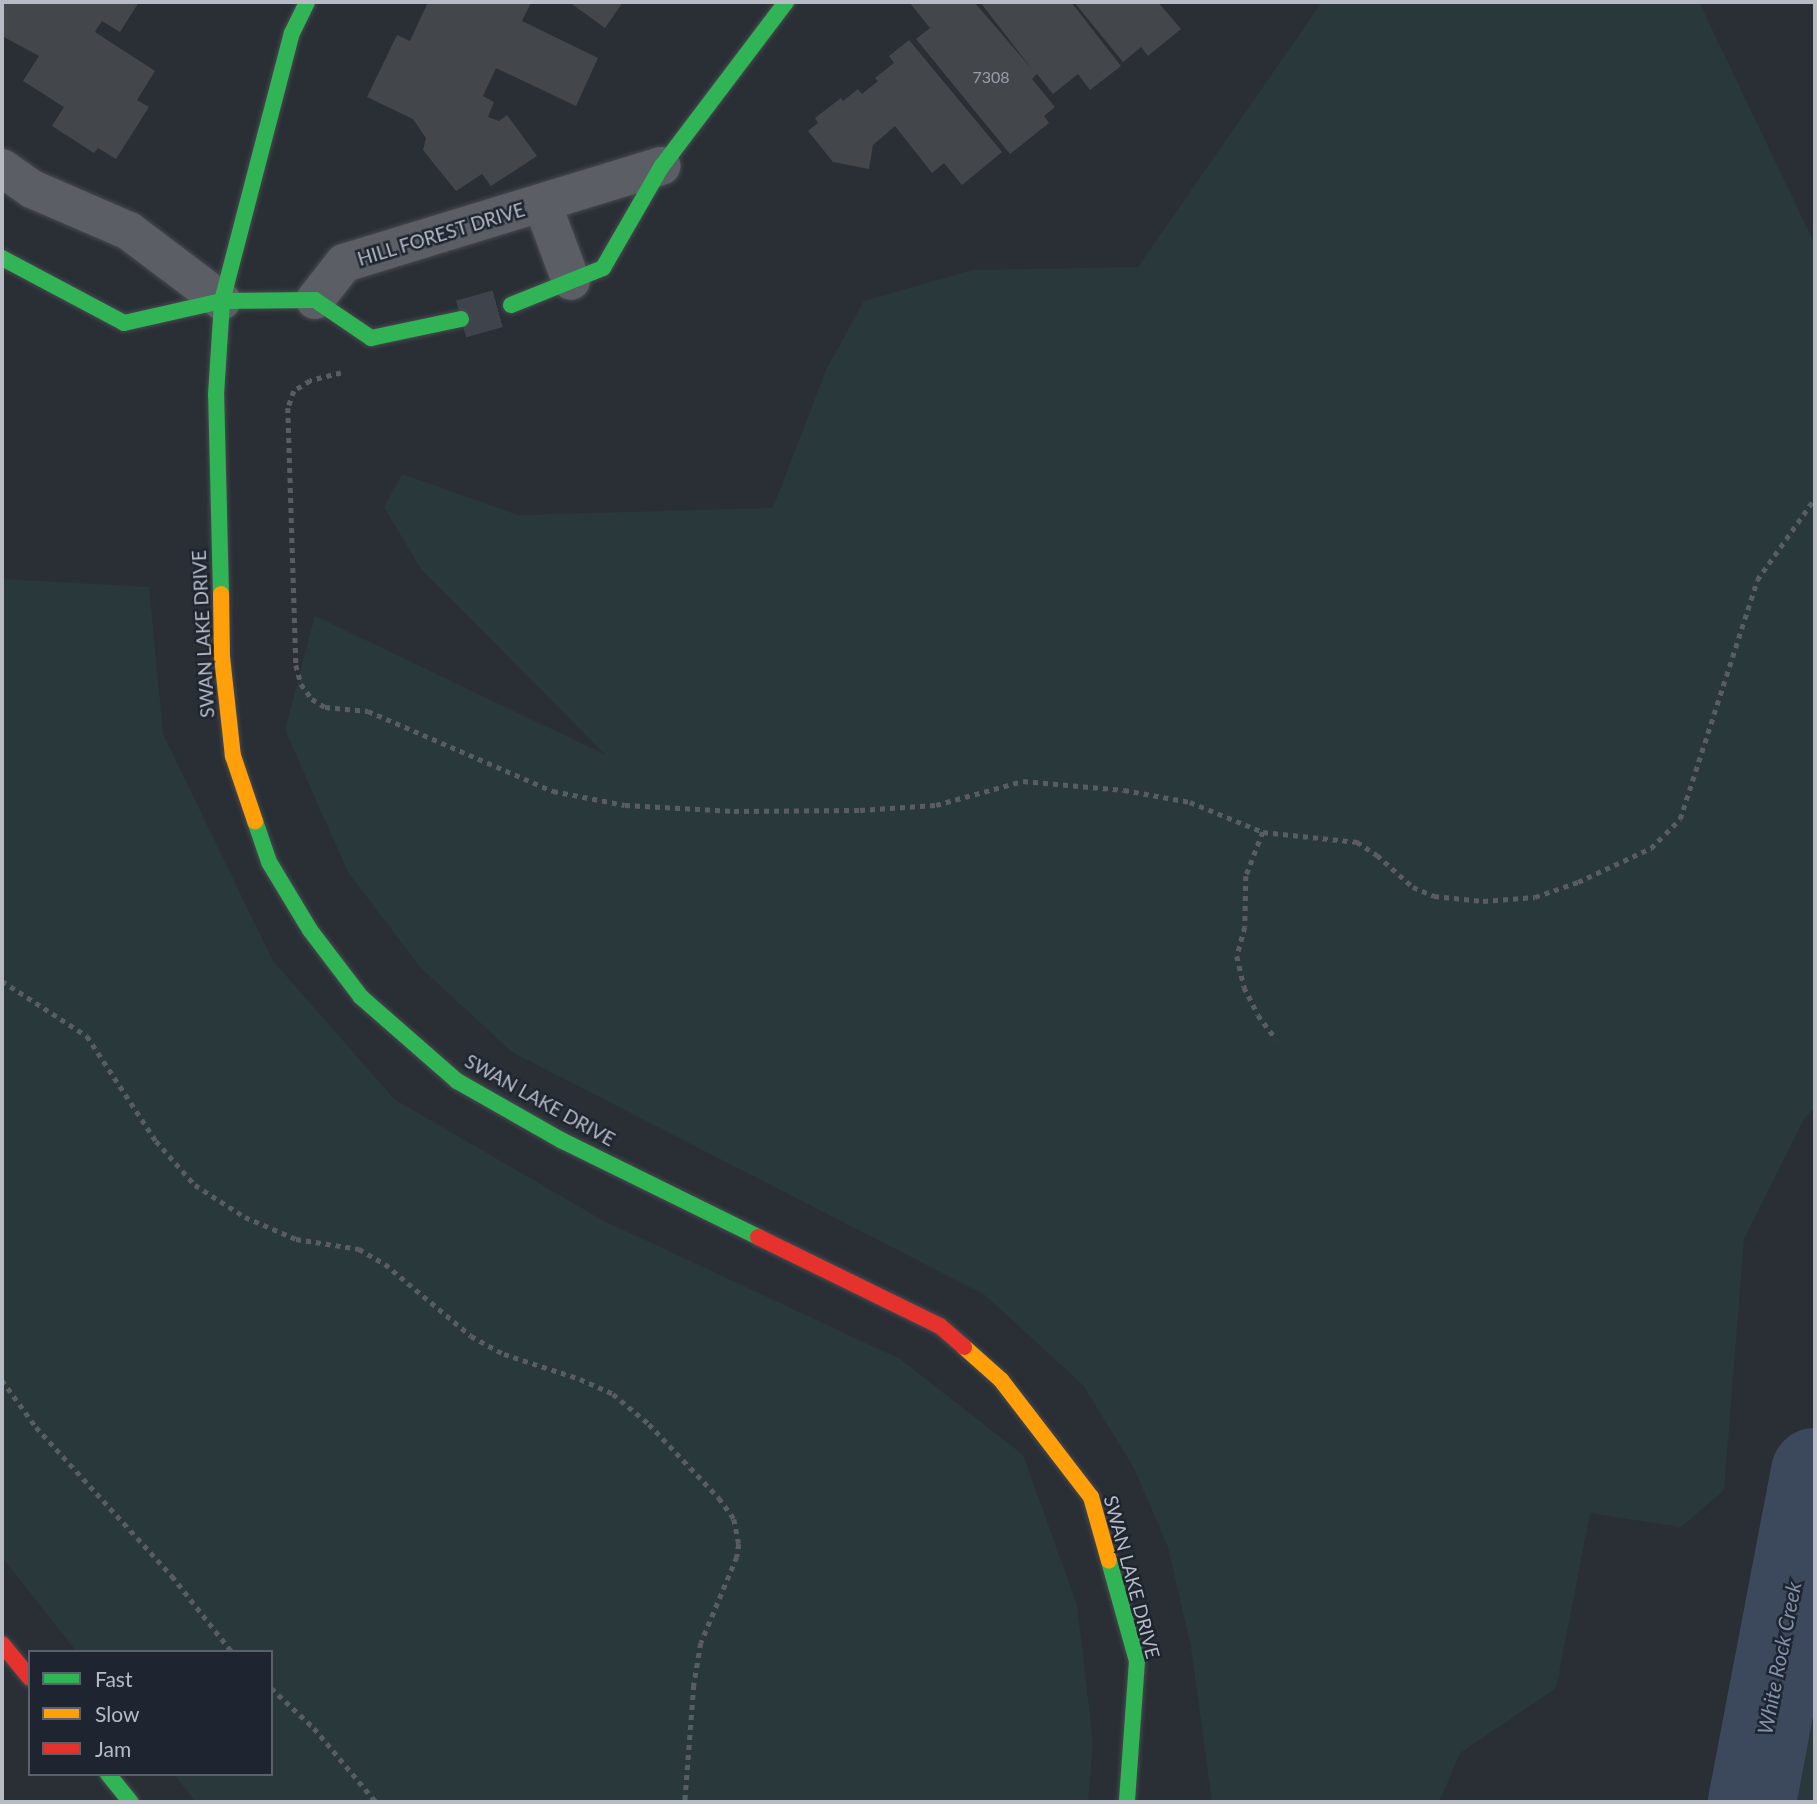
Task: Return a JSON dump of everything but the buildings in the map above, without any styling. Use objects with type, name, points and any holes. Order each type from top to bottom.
[{"type":"street","name":"SWAN LAKE DRIVE","points":[[307,2],[292,33],[222,301],[216,395],[222,657],[233,756],[269,862],[310,930],[361,997],[457,1081],[561,1139],[940,1326],[1001,1380],[1091,1497],[1137,1661],[1127,1802]]},
{"type":"street","points":[[511,305],[603,268],[662,166],[786,2]]},
{"type":"street","name":"HILL FOREST DRIVE","points":[[315,300],[344,263],[542,203],[568,192],[662,166]]},
{"type":"street","points":[[2,168],[32,189],[129,231],[222,301]]},
{"type":"street","name":"HILL FOREST DRIVE","points":[[542,203],[570,281]]},
{"type":"street","points":[[2,258],[124,323],[222,301],[315,300],[371,338],[461,319]]},
{"type":"street","points":[[2,1644],[28,1676]]},
{"type":"street","points":[[110,1776],[131,1802]]},
{"type":"path","points":[[347,373],[334,373],[302,386],[294,391],[288,408],[296,665],[301,684],[312,699],[325,707],[368,711],[553,791],[625,806],[734,811],[860,810],[936,806],[1023,781],[1124,790],[1191,802],[1263,832],[1357,842],[1377,855],[1413,887],[1434,896],[1483,901],[1535,897],[1578,882],[1651,848],[1680,819],[1758,580],[1815,498]]},
{"type":"path","points":[[1263,832],[1246,876],[1245,927],[1237,956],[1249,996],[1258,1015],[1276,1039]]},
{"type":"path","points":[[2,981],[87,1036],[156,1141],[195,1185],[245,1217],[296,1239],[359,1249],[385,1264],[447,1318],[493,1348],[612,1394],[649,1424],[719,1498],[734,1519],[739,1544],[737,1557],[701,1643],[694,1685],[685,1802]]},
{"type":"path","points":[[2,1380],[36,1427],[173,1576],[230,1650]]},
{"type":"path","points":[[273,1690],[314,1728],[376,1802]]},
{"type":"shaded area","points":[[1322,2],[1699,2],[1815,245],[1815,1107],[1804,1119],[1744,1239],[1724,1490],[1681,1527],[1590,1513],[1556,1688],[1460,1753],[1439,1802],[1212,1802],[1191,1647],[1168,1547],[1134,1468],[1083,1385],[985,1295],[512,1052],[421,968],[348,872],[285,730],[315,616],[606,755],[421,569],[384,507],[402,474],[518,515],[773,508],[826,370],[864,301],[973,270],[1138,267]]},
{"type":"shaded area","points":[[2,579],[149,587],[163,734],[273,961],[394,1099],[602,1220],[900,1359],[1023,1455],[1077,1605],[1093,1742],[1088,1802],[196,1802],[176,1776],[273,1776],[273,1650],[75,1650],[2,1557]]},
{"type":"shaded area","points":[[1815,1711],[1815,1802],[1795,1802]]},
{"type":"waterway","name":"White Rock Creek","points":[[1752,1802],[1815,1472]]},
{"type":"tunnel","points":[[461,319],[511,305]]},
{"type":"traffic: fast","points":[[221,594],[216,395],[222,301],[292,33],[307,2]]},
{"type":"traffic: fast","points":[[511,305],[603,268],[662,166],[786,2]]},
{"type":"traffic: fast","points":[[2,258],[124,323],[222,301],[315,300],[371,338],[461,319]]},
{"type":"traffic: fast","points":[[255,821],[269,862],[310,930],[361,997],[457,1081],[561,1140],[758,1237]]},
{"type":"traffic: fast","points":[[1109,1561],[1137,1661],[1127,1802]]},
{"type":"traffic: fast","points":[[110,1776],[131,1802]]},
{"type":"traffic: slow","points":[[221,594],[222,657],[233,756],[255,821]]},
{"type":"traffic: slow","points":[[964,1347],[1001,1380],[1091,1497],[1109,1561]]},
{"type":"traffic: jam","points":[[758,1237],[940,1326],[964,1347]]},
{"type":"traffic: jam","points":[[2,1644],[28,1676]]}]
